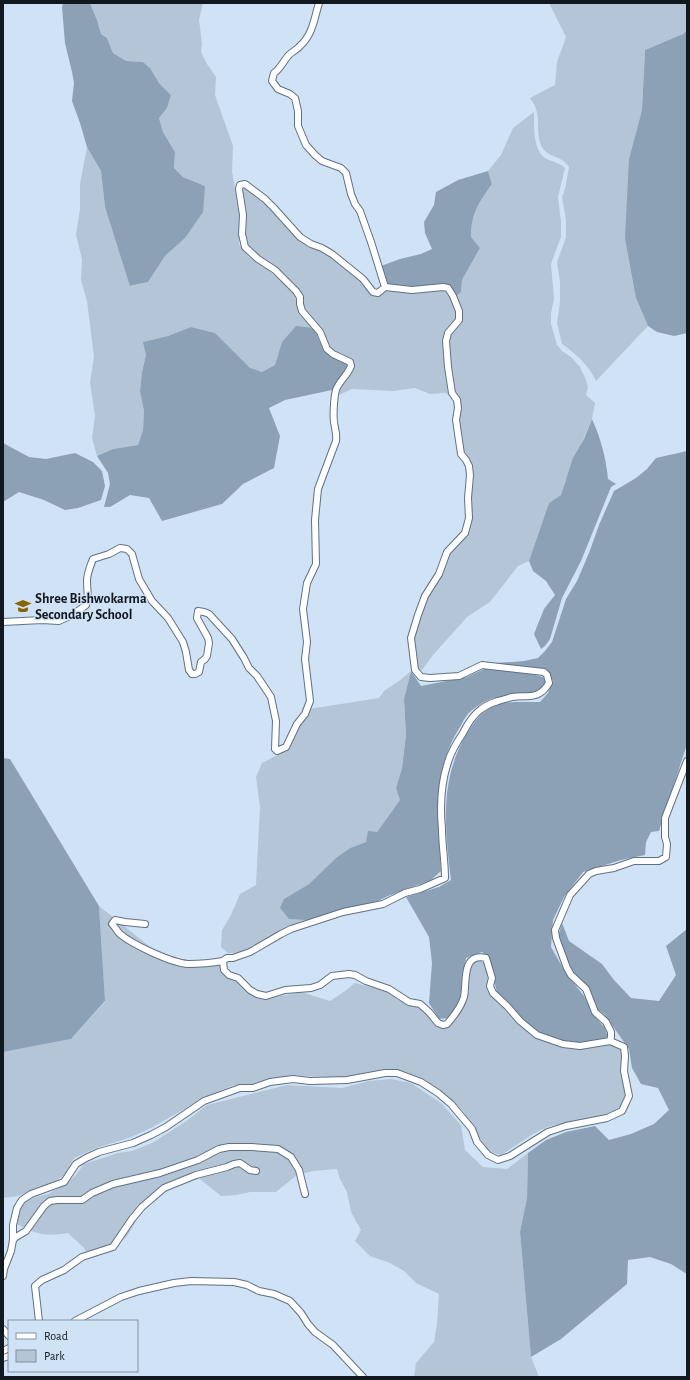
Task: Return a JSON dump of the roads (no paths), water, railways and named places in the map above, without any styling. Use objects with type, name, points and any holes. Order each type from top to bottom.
[{"type":"street","points":[[319,3],[308,38],[283,62],[274,73],[272,81],[278,89],[295,98],[298,110],[298,126],[301,135],[310,150],[322,161],[341,168],[346,173],[351,194],[360,211],[385,287]]},
{"type":"street","points":[[3,622],[42,620],[59,621],[74,614],[86,605],[88,593],[88,570],[93,559],[109,554],[120,548],[127,549],[132,554],[139,579],[152,602],[168,618],[183,642],[189,670],[192,674],[199,672],[201,662],[205,659],[209,650],[208,638],[197,618],[198,611],[209,614],[232,640],[249,668],[257,676],[271,696],[276,721],[275,749],[277,751],[286,747],[297,724],[305,714],[310,701],[305,659],[307,642],[303,609],[307,583],[316,564],[316,502],[318,490],[336,441],[337,434],[333,413],[337,389],[351,366],[350,362],[333,354],[327,348],[320,332],[302,312],[300,297],[296,291],[275,270],[258,259],[245,247],[242,234],[243,215],[239,189],[240,185],[245,184],[265,199],[300,237],[332,254],[363,279],[373,292],[378,293],[385,287],[412,290],[443,287],[448,288],[459,311],[459,320],[448,333],[446,341],[452,393],[457,400],[458,408],[456,420],[462,454],[466,460],[469,471],[469,518],[465,533],[448,552],[439,574],[425,596],[418,615],[411,638],[415,670],[421,676],[430,678],[459,676],[482,665],[498,666],[544,672],[547,675],[549,683],[545,690],[537,695],[528,697],[511,697],[487,705],[480,709],[474,714],[454,749],[448,762],[444,781],[442,804],[445,878],[420,889],[397,896],[383,904],[343,912],[292,929],[250,952],[233,958],[227,958],[223,961],[210,963],[189,964],[161,956],[134,943],[120,934],[112,924],[115,920],[145,924]]},
{"type":"street","points":[[610,1041],[611,1032],[606,1022],[595,1012],[586,989],[571,976],[567,968],[556,938],[555,930],[570,895],[589,874],[634,861],[659,861],[666,857],[667,844],[665,837],[665,818],[687,761]]},
{"type":"street","points":[[3,1276],[11,1251],[13,1224],[17,1208],[22,1200],[31,1194],[64,1182],[76,1164],[99,1152],[122,1147],[151,1135],[166,1127],[204,1101],[240,1088],[253,1088],[270,1082],[293,1079],[310,1081],[346,1080],[397,1073],[421,1082],[451,1104],[472,1129],[477,1142],[488,1155],[498,1160],[510,1156],[548,1132],[566,1126],[607,1118],[622,1111],[628,1096],[624,1071],[624,1047],[610,1041],[580,1046],[563,1044],[537,1035],[520,1021],[493,993],[490,986],[492,978],[486,958],[478,956],[470,962],[467,967],[464,996],[461,1006],[447,1024],[438,1023],[430,1012],[420,1004],[409,1002],[389,988],[366,982],[355,975],[349,974],[332,976],[311,988],[285,990],[266,996],[257,994],[250,990],[238,978],[229,975],[224,970],[223,961]]},
{"type":"street","points":[[13,1240],[26,1231],[44,1206],[50,1201],[82,1200],[92,1193],[113,1184],[160,1173],[198,1160],[219,1149],[229,1147],[278,1149],[291,1157],[299,1170],[305,1194]]},
{"type":"street","points":[[39,1320],[35,1286],[42,1280],[64,1270],[82,1258],[113,1246],[142,1207],[164,1188],[196,1175],[234,1164],[240,1163],[250,1170],[256,1171]]},
{"type":"street","points":[[77,1320],[114,1300],[139,1291],[174,1283],[206,1281],[234,1282],[247,1285],[259,1291],[278,1295],[290,1302],[298,1308],[315,1332],[333,1345],[363,1377]]},
{"type":"place","name":"Shree Bishwokarma Secondary School","points":[[23,606]]}]
